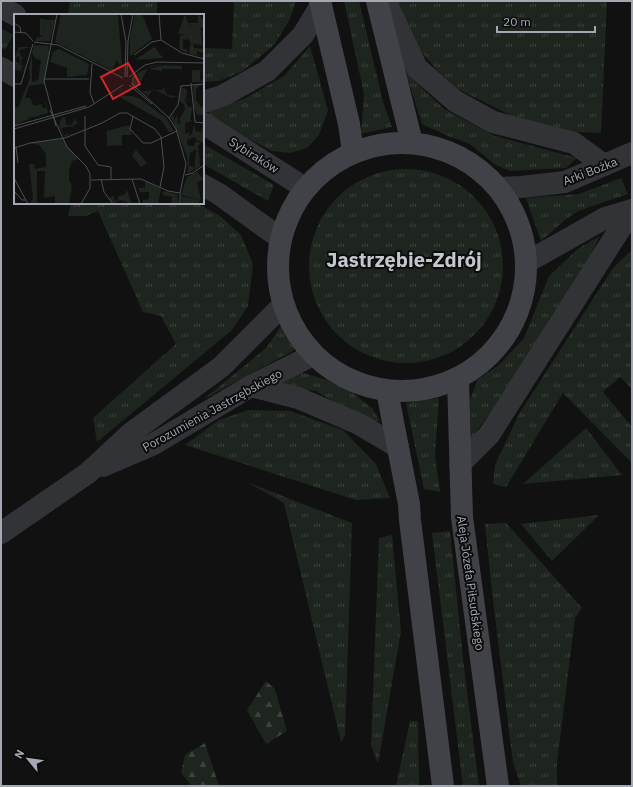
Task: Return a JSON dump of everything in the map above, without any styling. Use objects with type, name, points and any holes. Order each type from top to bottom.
[{"type":"main road","points":[[377,1],[412,143]]},
{"type":"main road","points":[[321,3],[349,124],[353,152]]},
{"type":"main road","points":[[412,143],[445,150],[474,166],[498,188],[514,210],[523,236],[527,262],[525,291],[516,318],[502,343],[482,363],[458,379],[424,391],[387,392],[347,380],[313,355],[300,341],[290,324],[282,305],[278,283],[277,261],[280,238],[290,211],[306,188],[319,173],[335,161],[353,152],[382,144],[412,143]]},
{"type":"main road","name":"Aleja Józefa Piłsudskiego","points":[[458,379],[462,517],[498,786]]},
{"type":"main road","points":[[387,392],[409,504],[443,786]]},
{"type":"street","points":[[387,1],[389,9],[417,68],[455,101],[493,122],[574,143],[604,165]]},
{"type":"street","points":[[204,102],[222,96],[267,70],[303,35],[321,3]]},
{"type":"street","points":[[1,7],[14,14]]},
{"type":"street","points":[[1,68],[14,75]]},
{"type":"street","name":"Sybiraków","points":[[204,124],[306,188]]},
{"type":"street","name":"Arki Bożka","points":[[498,188],[564,182],[632,154]]},
{"type":"street","points":[[204,186],[219,194],[280,238]]},
{"type":"street","points":[[527,262],[605,218],[632,210]]},
{"type":"street","points":[[460,464],[489,435],[632,210]]},
{"type":"street","name":"Porozumienia Jastrzębskiego","points":[[1,533],[88,473],[131,433],[221,366],[282,305]]},
{"type":"street","name":"Porozumienia Jastrzębskiego","points":[[88,473],[152,445],[251,386],[313,355]]},
{"type":"street","points":[[251,386],[298,398],[359,424],[398,448]]},
{"type":"green space","points":[[70,1],[157,1],[157,14],[68,14]]},
{"type":"green space","points":[[234,1],[296,1],[290,19],[274,45],[243,71],[219,81],[204,82],[204,48],[232,49]]},
{"type":"green space","points":[[344,1],[359,1],[383,102],[392,127],[361,134],[364,94]]},
{"type":"green space","points":[[392,1],[607,1],[601,133],[560,131],[524,122],[458,89],[438,71],[413,42]]},
{"type":"green space","points":[[1,28],[13,35],[5,50],[1,47]]},
{"type":"green space","points":[[310,46],[328,110],[319,135],[307,148],[290,153],[272,151],[209,118],[209,109],[244,99],[284,76]]},
{"type":"green space","points":[[404,67],[419,85],[444,109],[495,136],[577,158],[566,168],[510,171],[494,164],[470,144],[422,124]]},
{"type":"green space","points":[[204,145],[274,185],[268,201],[204,165]]},
{"type":"green space","points":[[406,169],[425,171],[443,176],[460,185],[475,197],[487,212],[496,229],[501,247],[503,266],[501,285],[496,303],[487,320],[475,335],[460,347],[443,356],[425,361],[406,363],[387,361],[369,356],[352,347],[337,335],[325,320],[316,303],[311,285],[309,266],[311,247],[316,229],[325,212],[337,197],[352,185],[369,176],[387,171]]},
{"type":"green space","points":[[621,178],[628,194],[578,211],[541,241],[526,198],[579,194]]},
{"type":"green space","points":[[71,204],[199,204],[220,216],[241,235],[253,264],[248,306],[232,330],[97,442],[93,418],[176,344],[161,316],[143,312],[98,211],[85,216],[68,216]]},
{"type":"green space","points":[[600,236],[588,260],[494,407],[471,439],[470,401],[477,380],[499,365],[524,338],[549,276],[579,248]]},
{"type":"green space","points":[[632,250],[632,389],[620,377],[603,392],[632,427],[632,463],[563,393],[506,487],[493,484],[495,465],[519,414],[613,268]]},
{"type":"green space","points":[[281,326],[296,349],[204,399],[266,348]]},
{"type":"green space","points":[[300,372],[327,380],[350,391],[372,408],[380,421],[370,423],[316,391],[282,387],[283,381]]},
{"type":"green space","points":[[439,398],[435,456],[440,492],[424,489],[406,403]]},
{"type":"green space","points":[[248,410],[290,411],[343,430],[376,464],[390,498],[356,500],[185,445],[219,420]]},
{"type":"green space","points":[[586,428],[622,475],[523,484]]},
{"type":"green space","points":[[247,482],[352,523],[345,736],[341,742],[284,503]]},
{"type":"green space","points":[[599,515],[552,561],[521,524]]},
{"type":"green space","points":[[506,523],[582,608],[575,618],[557,763],[557,786],[521,786],[513,763],[485,524]]},
{"type":"green space","points":[[450,531],[464,667],[479,786],[463,786],[432,533]]},
{"type":"green space","points":[[392,535],[401,631],[378,764],[371,745],[379,538]]},
{"type":"green space","points":[[266,681],[275,689],[287,731],[266,744],[247,710]]},
{"type":"green space","points":[[410,721],[418,721],[419,786],[396,786]]},
{"type":"green space","points":[[205,743],[219,786],[192,786],[181,773],[185,755]]},
{"type":"district","name":"Jastrzębie-Zdrój","points":[[404,259]]}]
